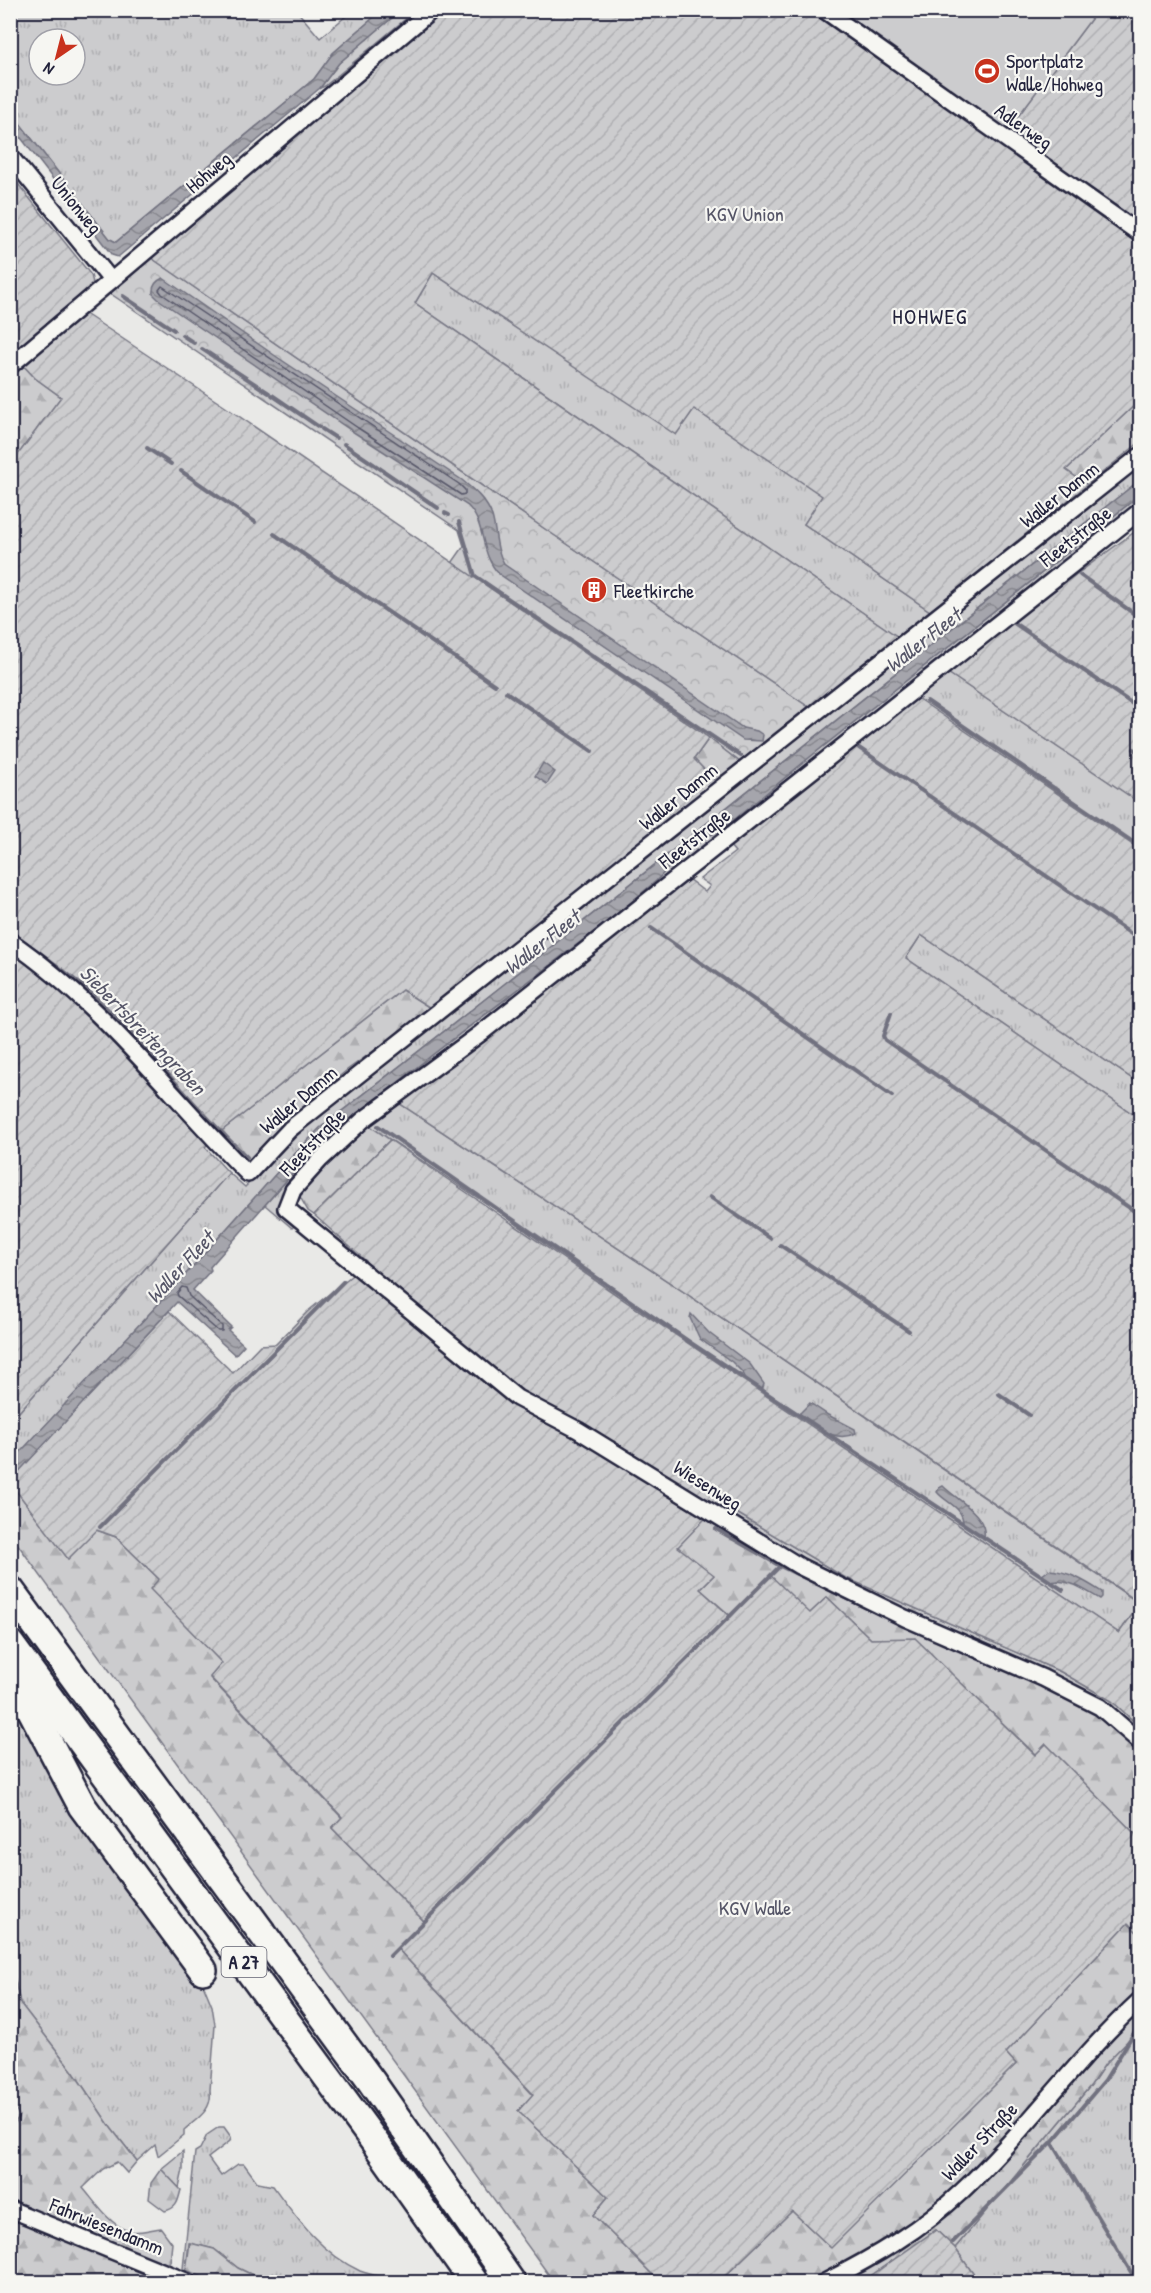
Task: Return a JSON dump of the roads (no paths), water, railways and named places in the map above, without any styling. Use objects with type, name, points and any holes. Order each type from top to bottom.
[{"type":"highway","name":"A 27","points":[[10,1590],[371,2081],[511,2283]]},
{"type":"highway","name":"A 27","points":[[10,1644],[369,2134],[474,2283]]},
{"type":"highway","points":[[10,1662],[19,1686],[82,1806],[203,1970]]},
{"type":"street","name":"Hohweg","points":[[10,366],[432,10]]},
{"type":"street","name":"Adlerweg","points":[[824,10],[1140,234]]},
{"type":"street","name":"Unionweg","points":[[10,156],[111,280]]},
{"type":"street","name":"Waller Damm","points":[[10,941],[70,987],[116,1030],[206,1132],[248,1174],[290,1130],[1140,456]]},
{"type":"street","name":"Fleetstraße","points":[[286,1208],[293,1190],[320,1160],[363,1119],[481,1033],[1140,511]]},
{"type":"street","name":"Wiesenweg","points":[[286,1208],[517,1398],[578,1430],[799,1566],[905,1618],[1043,1678],[1100,1707],[1140,1742]]},
{"type":"street","name":"Waller Straße","points":[[825,2283],[898,2242],[962,2192],[1140,2000]]},
{"type":"street","name":"Fahrwiesendamm","points":[[10,2209],[188,2283]]},
{"type":"water","points":[[381,11],[400,11],[339,63],[320,88],[118,257],[112,255],[11,125],[11,112],[110,239],[116,242],[314,79],[333,53]]},
{"type":"water","points":[[163,278],[462,480],[487,505],[494,522],[499,553],[505,565],[743,728],[763,735],[762,741],[743,740],[499,574],[488,557],[478,522],[468,506],[355,433],[158,299],[153,294],[153,289],[156,282]]},
{"type":"water","points":[[1140,480],[1140,495],[729,824],[702,840],[672,864],[656,881],[617,914],[432,1055],[331,1136],[292,1174],[210,1267],[211,1270],[193,1290],[231,1327],[228,1330],[244,1345],[235,1355],[177,1302],[11,1480],[10,1463],[320,1128]]},
{"type":"water","points":[[543,763],[555,772],[547,784],[535,776]]},
{"type":"water","points":[[691,1314],[709,1333],[750,1364],[764,1384],[762,1390],[746,1379],[732,1362],[700,1339],[690,1318]]},
{"type":"water","points":[[810,1403],[855,1429],[856,1433],[848,1436],[833,1435],[799,1414]]},
{"type":"water","points":[[943,1486],[976,1515],[984,1530],[984,1538],[963,1523],[957,1509],[937,1492]]},
{"type":"water","points":[[1049,1570],[1063,1572],[1083,1581],[1102,1592],[1102,1597],[1100,1599],[1070,1583],[1050,1582],[1041,1576]]},
{"type":"waterway","points":[[123,296],[174,330]]},
{"type":"waterway","points":[[182,335],[194,343]]},
{"type":"waterway","points":[[202,349],[269,393]]},
{"type":"waterway","points":[[272,395],[319,427]]},
{"type":"waterway","points":[[322,429],[336,438]]},
{"type":"waterway","points":[[344,444],[438,508]]},
{"type":"waterway","points":[[147,448],[171,464]]},
{"type":"waterway","points":[[181,471],[255,522]]},
{"type":"waterway","points":[[445,513],[449,515]]},
{"type":"waterway","points":[[459,522],[475,576],[741,756]]},
{"type":"waterway","points":[[274,534],[495,685]]},
{"type":"waterway","points":[[1080,575],[1140,618]]},
{"type":"waterway","points":[[1014,623],[1140,709]]},
{"type":"waterway","points":[[506,692],[592,751]]},
{"type":"waterway","points":[[927,701],[1140,847]]},
{"type":"waterway","points":[[859,748],[1140,940]]},
{"type":"waterway","points":[[1134,749],[1140,753]]},
{"type":"waterway","points":[[651,928],[892,1096]]},
{"type":"waterway","name":"Siebertsbreitengraben","points":[[10,932],[55,964],[111,1012],[247,1157]]},
{"type":"waterway","points":[[891,1013],[883,1036],[885,1040],[1140,1215]]},
{"type":"waterway","points":[[378,1126],[691,1343],[1063,1590]]},
{"type":"waterway","points":[[710,1197],[770,1238]]},
{"type":"waterway","points":[[780,1245],[909,1331]]},
{"type":"waterway","points":[[100,1527],[344,1281]]},
{"type":"waterway","points":[[999,1394],[1029,1415]]},
{"type":"waterway","points":[[716,1529],[780,1566],[883,1616]]},
{"type":"waterway","points":[[390,1956],[780,1566]]},
{"type":"waterway","points":[[953,2242],[1052,2142],[1105,2080],[1140,2023]]},
{"type":"waterway","points":[[1052,2142],[1137,2282]]},
{"type":"place","name":"Sportplatz Walle/Hohweg","points":[[987,71]]},
{"type":"place","name":"Fleetkirche","points":[[594,590]]},
{"type":"district","name":"HOHWEG","points":[[930,316]]},
{"type":"park label","name":"KGV Union","points":[[745,213]]},
{"type":"park label","name":"KGV Walle","points":[[755,1907]]},
{"type":"water label","name":"Waller Fleet","points":[[923,640]]},
{"type":"water label","name":"Waller Fleet","points":[[542,942]]},
{"type":"water label","name":"Waller Fleet","points":[[180,1267]]}]
